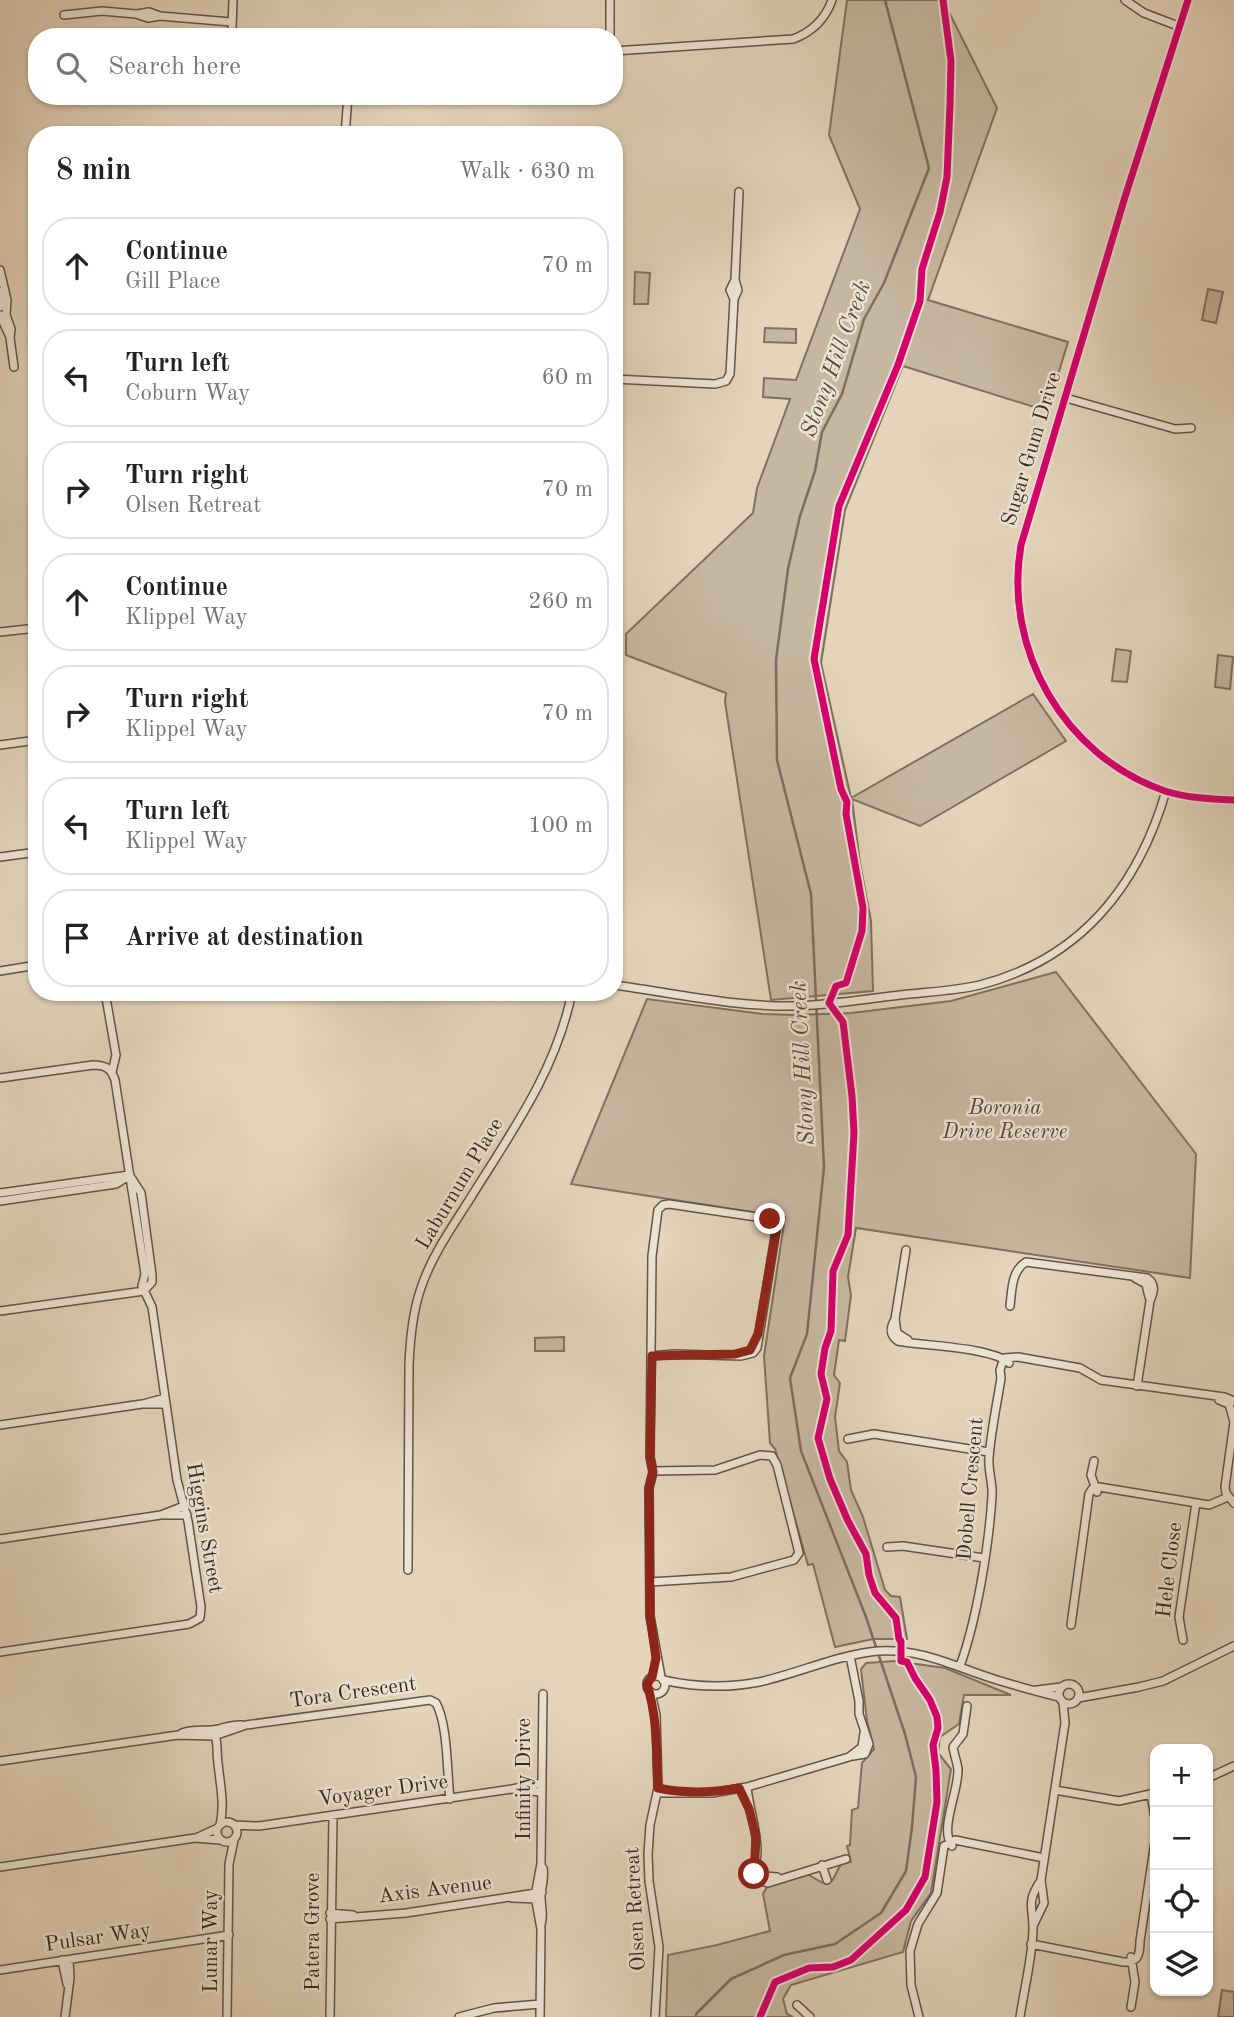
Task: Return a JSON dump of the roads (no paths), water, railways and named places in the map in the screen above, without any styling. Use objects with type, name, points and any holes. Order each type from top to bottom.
[{"type":"street","points":[[233,0],[233,28]]},
{"type":"street","points":[[610,0],[610,28]]},
{"type":"street","points":[[623,50],[793,39],[815,27],[832,0]]},
{"type":"street","points":[[1125,0],[1144,13],[1178,26]]},
{"type":"street","name":"Sugar Gum Drive","points":[[1188,0],[1026,528],[1018,562],[1018,599],[1027,650],[1052,703],[1091,749],[1116,768],[1166,791],[1203,799],[1234,800]]},
{"type":"street","points":[[64,15],[94,11],[136,14],[149,12],[160,16],[231,22]]},
{"type":"street","points":[[346,126],[347,105]]},
{"type":"street","points":[[623,379],[715,384],[726,382],[730,374],[734,299],[738,290],[735,280],[739,192]]},
{"type":"street","points":[[0,270],[6,300],[1,316],[11,329],[14,367]]},
{"type":"street","points":[[0,307],[3,290]]},
{"type":"street","points":[[1066,398],[1174,429],[1191,428]]},
{"type":"street","points":[[0,632],[28,628]]},
{"type":"street","points":[[0,745],[28,741]]},
{"type":"street","points":[[623,986],[742,1003],[794,1006],[978,985],[1013,974],[1080,935],[1119,893],[1141,859],[1166,791]]},
{"type":"street","points":[[0,857],[28,853]]},
{"type":"street","points":[[0,971],[28,966]]},
{"type":"street","points":[[0,1311],[126,1293],[152,1282],[141,1193],[130,1175],[115,1080],[109,1069],[114,1047],[107,1001]]},
{"type":"street","name":"Laburnum Place","points":[[408,1570],[409,1365],[411,1335],[420,1292],[438,1249],[548,1070],[566,1023],[570,1001]]},
{"type":"street","points":[[0,1078],[93,1065],[109,1069]]},
{"type":"street","points":[[0,1193],[130,1175]]},
{"type":"street","points":[[0,1201],[116,1184],[130,1175]]},
{"type":"street","points":[[652,1353],[735,1354],[750,1350],[758,1334],[776,1230],[770,1219],[680,1206],[664,1211],[657,1228],[652,1256],[651,1450],[656,1471],[650,1496],[650,1616],[659,1678],[686,1685]]},
{"type":"street","points":[[906,1250],[895,1319],[897,1333],[904,1339],[1006,1360],[1029,1360],[1080,1368],[1101,1380],[1224,1397],[1234,1401]]},
{"type":"street","points":[[1010,1306],[1015,1275],[1019,1267],[1026,1262],[1134,1277],[1146,1284],[1150,1301],[1137,1386]]},
{"type":"street","name":"Higgins Street","points":[[0,1652],[197,1622],[200,1618],[201,1607],[187,1515],[178,1490],[152,1307],[143,1288]]},
{"type":"street","name":"Dobell Crescent","points":[[958,1665],[967,1643],[984,1558],[992,1495],[989,1452],[1006,1360]]},
{"type":"street","points":[[1096,1490],[1209,1505],[1231,1500],[1225,1487],[1234,1422],[1229,1404],[1208,1396]]},
{"type":"street","points":[[0,1425],[165,1401]]},
{"type":"street","points":[[848,1438],[874,1434],[989,1452]]},
{"type":"street","points":[[650,1580],[730,1577],[797,1558],[799,1553],[778,1474],[767,1460],[750,1460],[715,1470],[656,1471]]},
{"type":"street","points":[[1070,1625],[1088,1507],[1096,1490],[1091,1475],[1094,1461]]},
{"type":"street","name":"Hele Close","points":[[1182,1640],[1178,1617],[1196,1503]]},
{"type":"street","points":[[160,1515],[184,1506]]},
{"type":"street","points":[[0,1539],[160,1515],[187,1515]]},
{"type":"street","points":[[887,1547],[903,1546],[984,1558]]},
{"type":"street","points":[[1037,1690],[1070,1684],[1078,1689],[1098,1693],[1116,1692],[1163,1681],[1234,1646]]},
{"type":"street","points":[[651,1692],[686,1685],[734,1686],[760,1682],[847,1657],[890,1651],[925,1655],[995,1680],[1061,1699],[1076,1701],[1098,1693]]},
{"type":"street","points":[[657,1791],[712,1793],[743,1787],[849,1757],[862,1748],[863,1733],[847,1657]]},
{"type":"street","name":"Olsen Retreat","points":[[655,2017],[659,1947],[649,1881],[648,1854],[657,1791],[656,1715],[647,1684],[659,1678],[662,1690],[656,1715]]},
{"type":"street","points":[[1033,1926],[1044,1903],[1041,1880],[1065,1723],[1061,1687]]},
{"type":"street","points":[[1065,1723],[1076,1701],[1078,1689]]},
{"type":"street","name":"Infinity Drive","points":[[540,2011],[541,1929],[544,1914],[538,1896],[541,1864],[543,1695]]},
{"type":"street","name":"Tora Crescent","points":[[0,1761],[178,1735],[192,1730],[213,1734],[228,1725],[246,1725],[432,1700],[438,1705],[440,1713],[453,1798]]},
{"type":"street","points":[[919,2017],[911,1985],[910,1951],[918,1924],[937,1893],[943,1863],[951,1843],[949,1823],[958,1770],[953,1747],[963,1734],[967,1706]]},
{"type":"street","points":[[0,1867],[195,1838],[229,1843],[235,1838],[237,1831],[224,1805],[213,1734]]},
{"type":"street","points":[[1213,1776],[1234,1766]]},
{"type":"street","name":"Voyager Drive","points":[[233,1824],[259,1826],[542,1783]]},
{"type":"street","points":[[743,1787],[756,1837],[756,1863],[764,1876],[785,1876],[846,1858]]},
{"type":"street","name":"Voyager Drive","points":[[512,1789],[542,1792]]},
{"type":"street","points":[[1055,1793],[1119,1801],[1150,1795]]},
{"type":"street","points":[[221,1841],[217,1834],[224,1805]]},
{"type":"street","name":"Patera Grove","points":[[329,1816],[330,2017]]},
{"type":"street","points":[[195,1838],[226,1822],[233,1824]]},
{"type":"street","name":"Voyager Drive","points":[[235,1838],[259,1826]]},
{"type":"street","name":"Lunar Way","points":[[227,2017],[229,1864],[235,1838]]},
{"type":"street","name":"Lunar Way","points":[[221,1841],[229,1864]]},
{"type":"street","points":[[951,1843],[1045,1856]]},
{"type":"street","points":[[822,1865],[827,1880]]},
{"type":"street","points":[[1131,2007],[1135,1982],[1131,1959],[1140,1941],[1151,1870]]},
{"type":"street","points":[[1020,2017],[1033,1926],[1030,1905],[1041,1880]]},
{"type":"street","name":"Axis Avenue","points":[[330,1916],[397,1914],[538,1896]]},
{"type":"street","name":"Pulsar Way","points":[[0,1970],[229,1939]]},
{"type":"street","points":[[1030,1946],[1131,1959]]},
{"type":"street","points":[[65,1960],[68,1992],[65,2017]]},
{"type":"street","points":[[797,2005],[810,2017]]},
{"type":"street","points":[[459,2017],[509,2007],[540,2011]]},
{"type":"waterway","name":"Stony Hill Creek","points":[[696,2017],[731,1979],[784,1955],[835,1944],[881,1913],[906,1871],[912,1827],[916,1777],[905,1734],[866,1617],[801,1451],[790,1378],[807,1334],[824,1167],[811,894],[777,760],[776,660],[788,569],[800,516],[815,471],[822,432],[842,394],[864,319],[884,283],[929,168],[885,0]]},
{"type":"park label","name":"Boronia Drive Reserve","points":[[1005,1120]]}]
